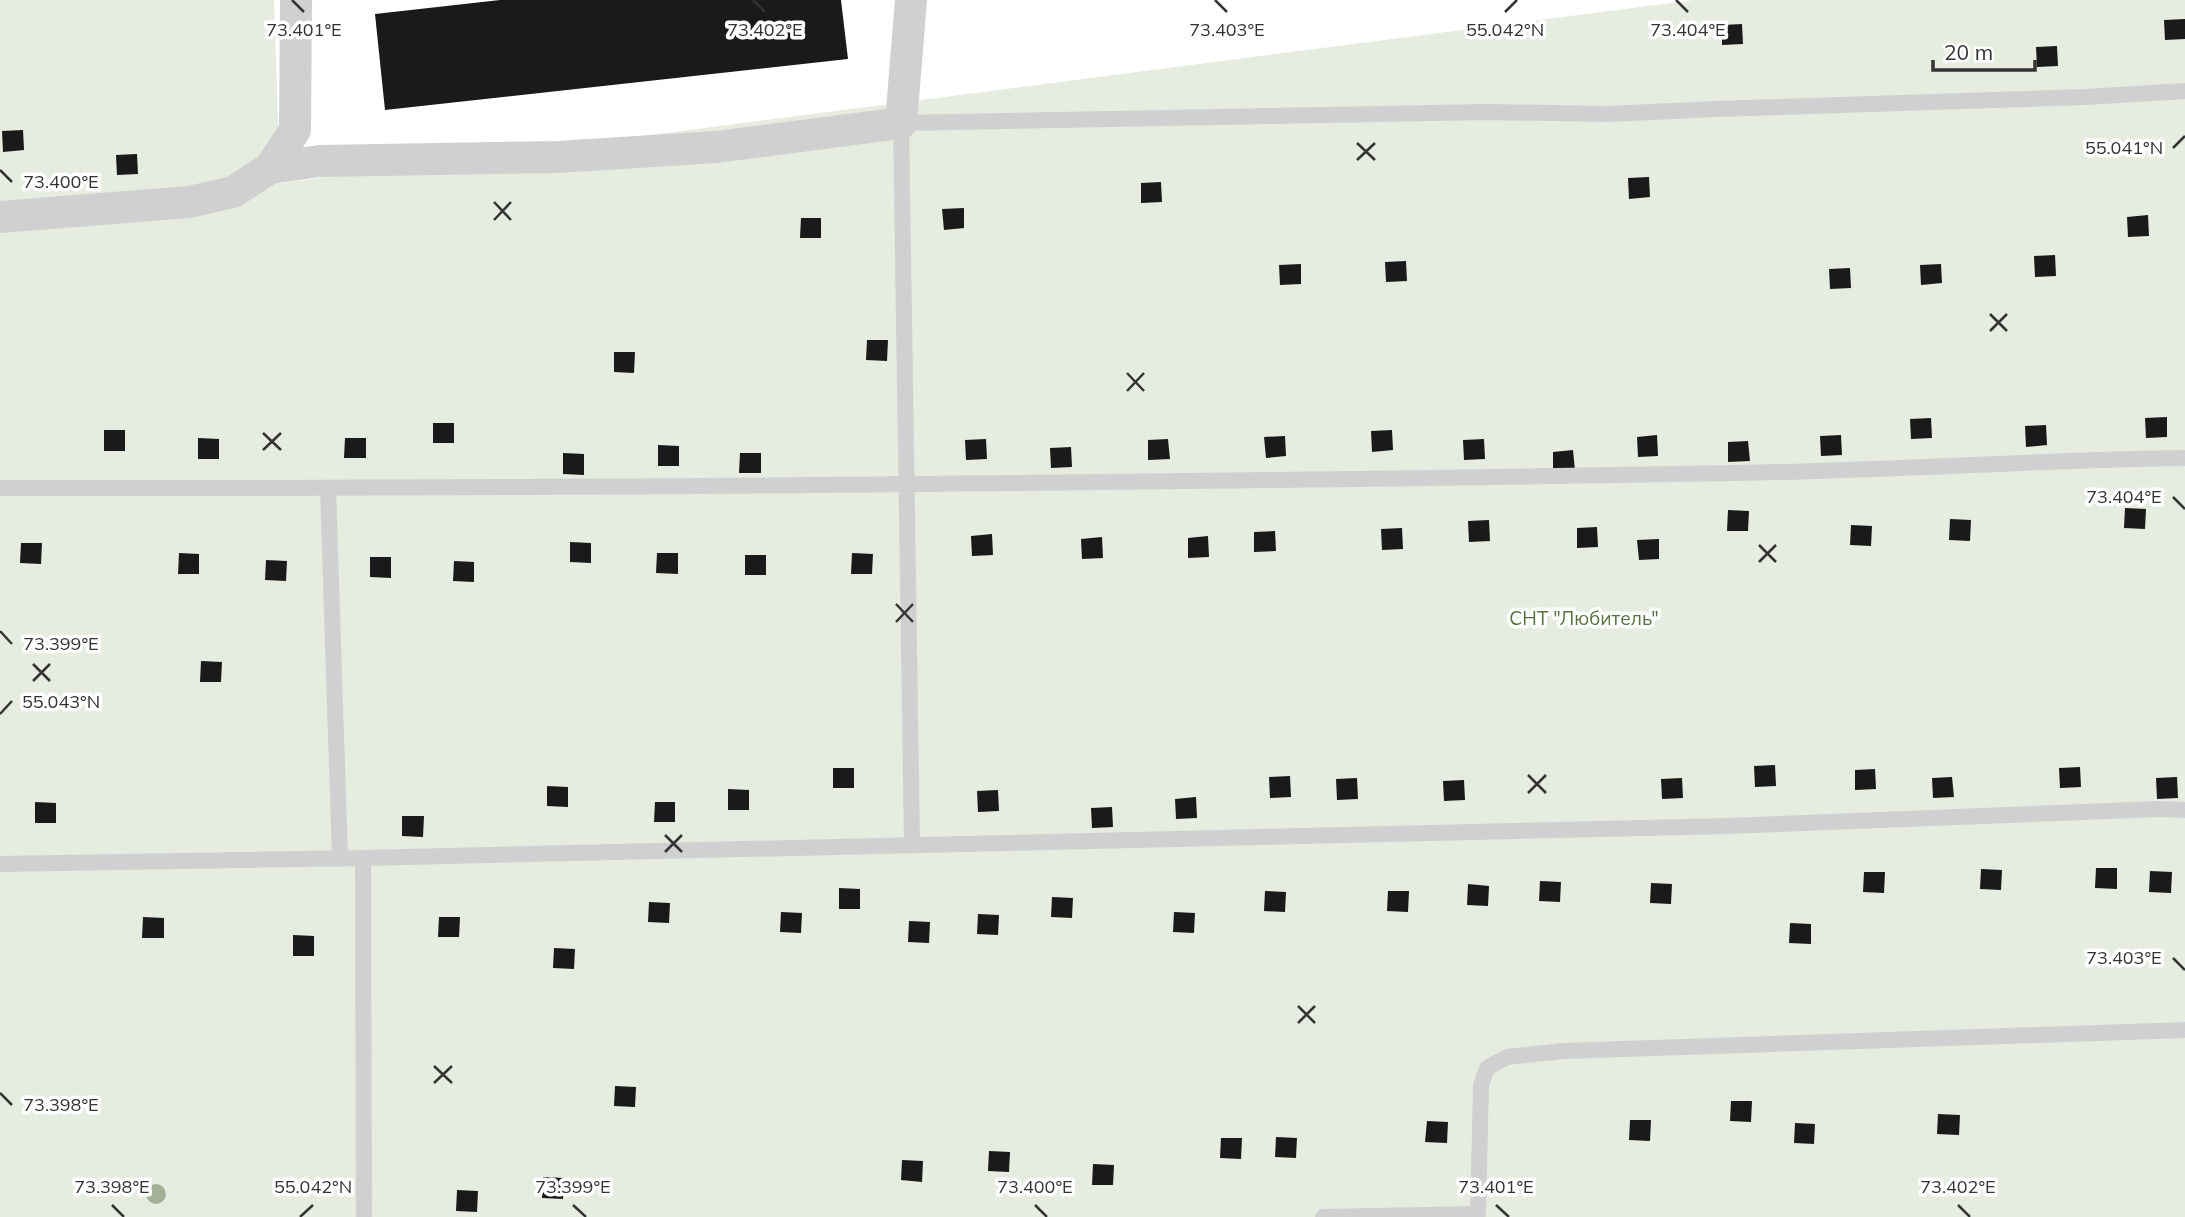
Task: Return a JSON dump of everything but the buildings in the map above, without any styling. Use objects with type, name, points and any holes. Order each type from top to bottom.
[{"type":"street","points":[[270,169],[295,130],[296,0]]},
{"type":"street","points":[[0,217],[189,202],[233,192],[270,169],[320,161],[558,157],[716,147],[901,122],[911,0]]},
{"type":"lane","points":[[912,844],[901,122],[1486,112],[1609,114],[2185,91]]},
{"type":"lane","points":[[0,488],[328,489],[1742,473],[2185,458]]},
{"type":"lane","points":[[328,489],[340,859]]},
{"type":"lane","points":[[0,864],[340,859],[1728,826],[2185,810]]},
{"type":"lane","points":[[363,858],[364,1217]]},
{"type":"lane","points":[[1323,1217],[1478,1215],[1481,1085],[1487,1068],[1507,1058],[1563,1051],[2185,1030]]},
{"type":"green space","name":"СНТ \"Любитель\"","points":[[0,0],[274,0],[280,183],[1694,0],[2185,0],[2185,1217],[0,1217]]}]
